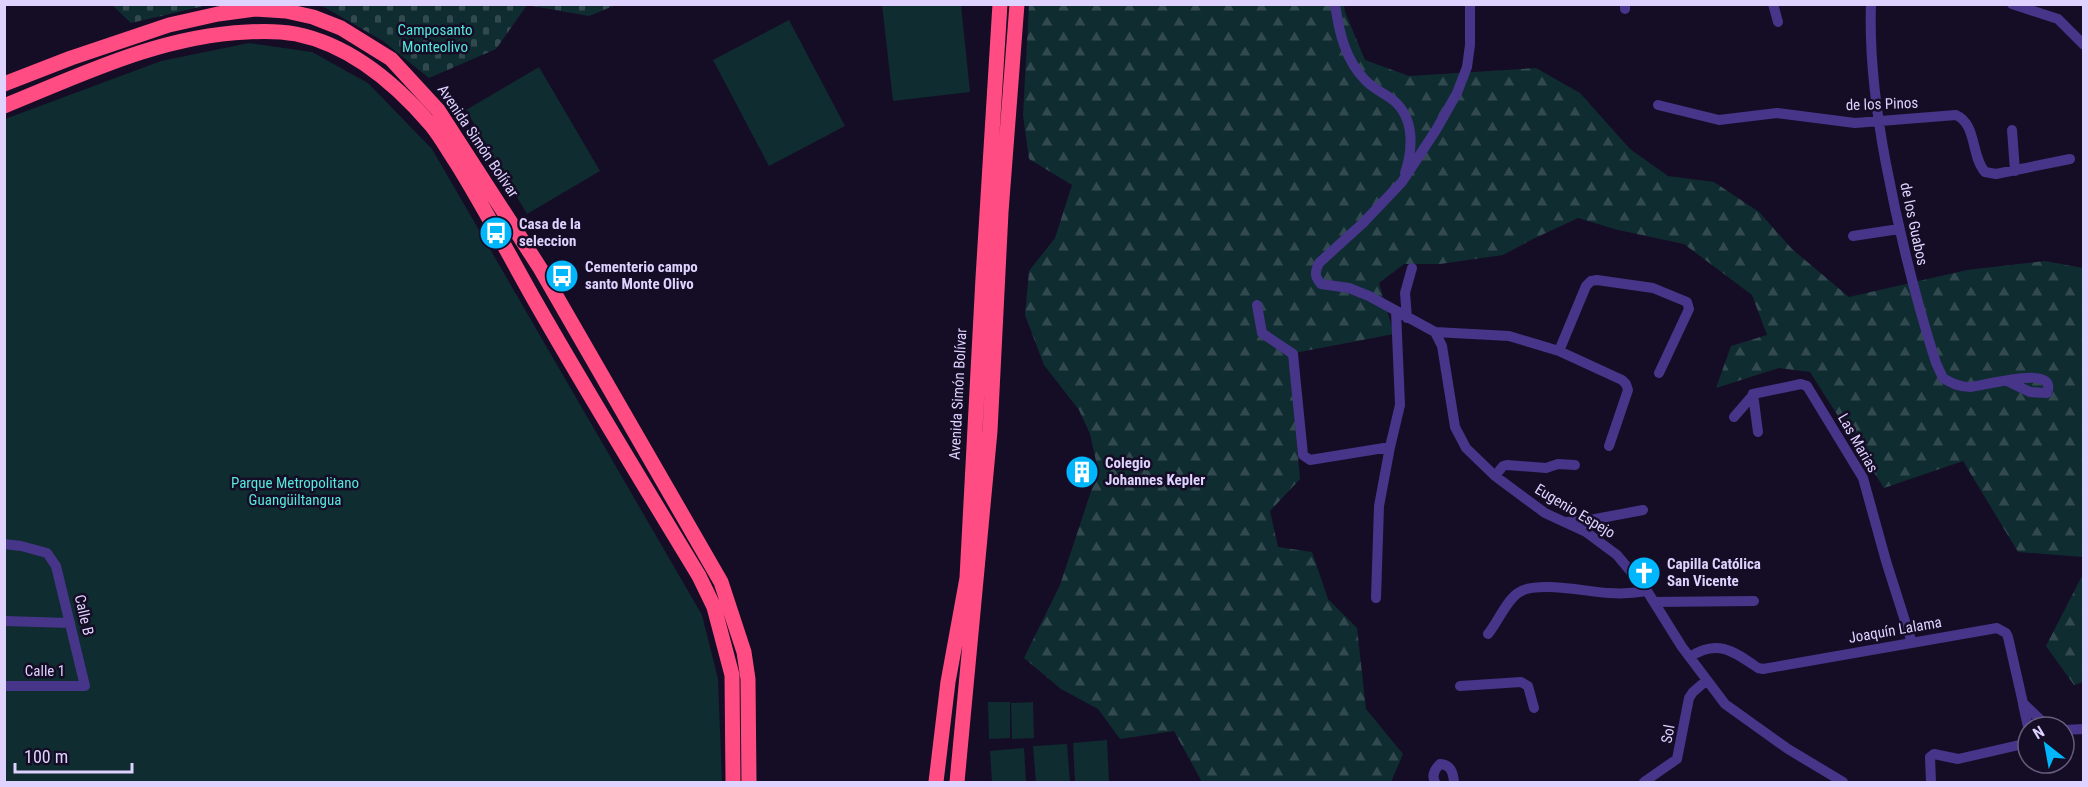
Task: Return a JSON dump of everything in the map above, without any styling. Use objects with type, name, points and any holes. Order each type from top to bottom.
[{"type":"highway","name":"Avenida Simón Bolívar","points":[[936,783],[948,682],[967,578],[1000,4]]},
{"type":"highway","points":[[957,783],[990,431],[1001,212],[1017,4]]},
{"type":"highway","name":"Avenida Simón Bolívar","points":[[4,84],[70,58],[169,24],[255,9],[313,16],[340,28],[392,59],[438,110],[540,268],[722,582],[744,652],[748,679],[749,783]]},
{"type":"highway","name":"Avenida Simón Bolívar","points":[[4,106],[77,74],[166,43],[218,33],[277,32],[297,34],[326,43],[353,57],[386,80],[412,103],[433,128],[467,180],[537,304],[699,576],[714,607],[732,675],[733,783]]},
{"type":"highway","points":[[578,372],[595,361]]},
{"type":"street","points":[[1335,4],[1339,32],[1355,68],[1366,82],[1392,99],[1405,115],[1410,128],[1410,159],[1402,182]]},
{"type":"street","points":[[1470,4],[1470,45],[1467,67],[1442,120],[1417,163],[1402,182],[1363,223],[1319,263],[1315,272],[1317,279],[1321,284],[1349,288],[1369,296],[1435,332],[1509,336],[1559,351],[1622,380],[1628,390],[1609,446]]},
{"type":"street","points":[[1773,4],[1778,22]]},
{"type":"street","name":"de los Guabos","points":[[1871,4],[1871,51],[1878,122],[1903,250],[1942,378],[1959,386],[2007,381]]},
{"type":"street","points":[[2012,4],[2058,19],[2084,45]]},
{"type":"street","name":"de los Pinos","points":[[1658,105],[1719,120],[1777,113],[1856,123],[1956,116],[1963,118],[1977,159],[1985,172],[1996,174],[2070,159]]},
{"type":"street","points":[[2012,130],[2015,171]]},
{"type":"street","points":[[1853,236],[1899,230]]},
{"type":"street","points":[[1407,318],[1405,292],[1412,268]]},
{"type":"street","points":[[1559,351],[1586,286],[1591,281],[1653,288],[1687,302],[1689,309],[1659,373]]},
{"type":"street","points":[[1257,304],[1262,333],[1293,354],[1303,456],[1310,460],[1390,447]]},
{"type":"street","points":[[1376,598],[1378,506],[1400,405],[1396,311]]},
{"type":"street","name":"Eugenio Espejo","points":[[1435,332],[1442,346],[1455,427],[1466,448],[1495,476],[1545,513],[1586,532],[1617,555],[1647,591],[1690,657],[1725,704],[1788,749],[1843,783]]},
{"type":"street","name":"Las Marias","points":[[1752,395],[1801,384],[1807,386],[1863,478],[1912,643]]},
{"type":"street","points":[[1734,417],[1752,395]]},
{"type":"street","points":[[1752,395],[1758,432]]},
{"type":"street","points":[[1495,476],[1503,466],[1507,465],[1546,468],[1558,464],[1575,465]]},
{"type":"street","points":[[1564,522],[1590,520],[1643,510]]},
{"type":"street","name":"Calle B","points":[[4,544],[21,546],[48,554],[56,566],[85,686]]},
{"type":"street","points":[[1488,634],[1516,594],[1525,588],[1546,586],[1613,594],[1647,591]]},
{"type":"street","points":[[1654,602],[1754,601]]},
{"type":"street","points":[[4,621],[70,623]]},
{"type":"street","name":"Joaquín Lalama","points":[[1690,657],[1704,649],[1726,649],[1763,669],[1997,628],[2002,629],[2008,638],[2023,703]]},
{"type":"street","name":"Sol","points":[[1644,783],[1677,759],[1689,698],[1707,681]]},
{"type":"street","points":[[1460,686],[1521,682],[1528,686],[1533,708]]},
{"type":"street","name":"Calle 1","points":[[4,686],[85,686]]},
{"type":"street","points":[[2023,703],[2026,715]]},
{"type":"street","points":[[2023,703],[2036,715]]},
{"type":"street","points":[[1931,783],[1930,757],[1934,754],[1958,759],[2016,746]]},
{"type":"street","points":[[1435,783],[1434,770],[1440,764],[1447,764],[1452,769],[1454,783]]},
{"type":"green space","name":"Camposanto Monteolivo","points":[[616,4],[589,16],[527,5],[496,49],[429,78],[383,41],[324,7],[315,5]]},
{"type":"green space","points":[[112,5],[208,5],[131,23]]},
{"type":"green space","points":[[882,5],[961,5],[970,92],[893,101]]},
{"type":"green space","points":[[1029,5],[1344,5],[1365,60],[1409,76],[1536,68],[1580,93],[1630,149],[1668,176],[1714,182],[1759,212],[1792,249],[1849,297],[1967,270],[2045,261],[2083,268],[2083,557],[2018,552],[1963,461],[1884,488],[1810,372],[1779,368],[1716,388],[1731,346],[1767,335],[1752,295],[1684,244],[1618,230],[1578,218],[1503,255],[1440,264],[1404,264],[1379,283],[1394,334],[1289,354],[1300,479],[1270,511],[1278,547],[1312,552],[1328,599],[1357,628],[1366,709],[1403,754],[1391,782],[1202,782],[1174,731],[1120,739],[1098,709],[1061,689],[1024,658],[1060,585],[1098,470],[1090,434],[1079,410],[1044,365],[1025,315],[1029,271],[1055,238],[1072,185],[1029,159],[1023,115]]},
{"type":"green space","points":[[789,20],[845,126],[769,166],[713,60]]},
{"type":"green space","name":"Parque Metropolitano Guangüiltangua","points":[[249,43],[312,52],[368,83],[432,149],[702,615],[718,679],[722,782],[5,782],[5,119],[161,61]]},
{"type":"green space","points":[[539,67],[600,171],[527,214],[466,110]]},
{"type":"green space","points":[[2083,574],[2083,682],[2074,685],[2046,646]]},
{"type":"green space","points":[[988,702],[1010,702],[1010,738],[989,739]]},
{"type":"green space","points":[[1033,702],[1034,738],[1012,739],[1011,703]]},
{"type":"green space","points":[[1107,740],[1109,782],[1075,782],[1073,743]]},
{"type":"green space","points":[[1067,744],[1070,782],[1036,782],[1033,746]]},
{"type":"green space","points":[[1024,748],[1026,782],[992,782],[990,751]]},
{"type":"place","name":"Casa de la seleccion","points":[[496,233]]},
{"type":"place","name":"Cementerio campo santo Monte Olivo","points":[[562,276]]},
{"type":"place","name":"Colegio Johannes Kepler","points":[[1082,472]]},
{"type":"place","name":"Capilla Católica San Vicente","points":[[1644,573]]}]
